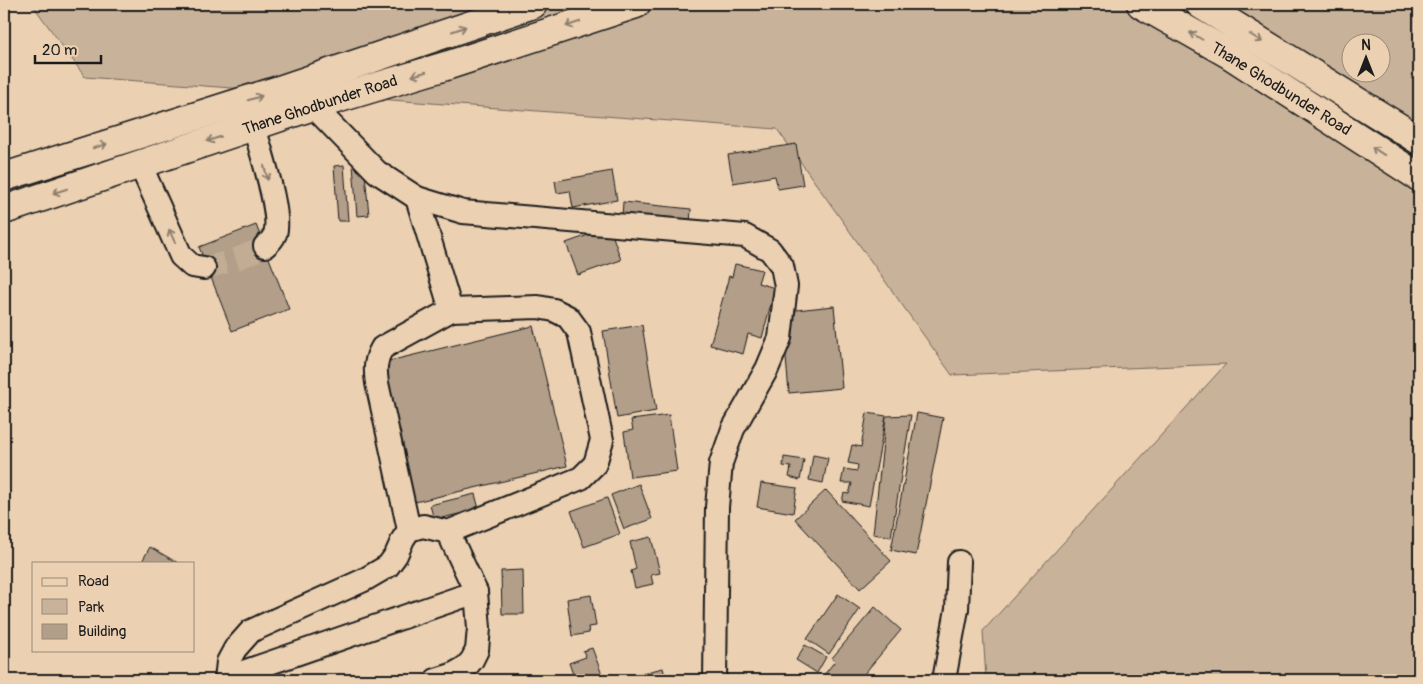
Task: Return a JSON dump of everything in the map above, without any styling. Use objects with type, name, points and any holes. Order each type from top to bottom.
[{"type":"main road","name":"Thane Ghodbunder Road","points":[[4,177],[282,89],[533,4]]},
{"type":"main road","name":"Thane Ghodbunder Road","points":[[4,210],[313,106],[450,65],[636,4]]},
{"type":"main road","name":"Thane Ghodbunder Road","points":[[1141,4],[1229,54],[1419,177]]},
{"type":"main road","name":"Thane Ghodbunder Road","points":[[1200,4],[1419,140]]},
{"type":"street","points":[[313,106],[377,172],[417,198],[463,212],[745,236],[770,250],[782,266],[786,286],[780,338],[767,369],[733,429],[722,463],[717,507],[715,680]]},
{"type":"street","points":[[254,126],[276,209],[275,235],[265,246]]},
{"type":"street","points":[[140,164],[181,256],[192,266],[204,268]]},
{"type":"street","points":[[417,198],[450,310]]},
{"type":"street","points":[[409,530],[377,383],[375,368],[382,348],[450,310],[538,307],[554,310],[568,317],[579,332],[602,440],[595,464],[581,478],[448,532],[423,526],[409,530],[388,566],[364,580],[251,630],[235,649],[228,662],[226,679],[476,592]]},
{"type":"street","points":[[436,680],[452,675],[472,660],[477,650],[479,628],[476,592],[448,532]]},
{"type":"street","points":[[944,680],[957,609],[959,562]]},
{"type":"green space","points":[[32,4],[1419,4],[1419,680],[986,680],[983,631],[1226,364],[952,375],[777,129],[85,77]]},
{"type":"building","points":[[796,144],[803,185],[778,189],[775,176],[733,183],[728,155]]},
{"type":"building","points":[[364,164],[369,215],[357,216],[353,165]]},
{"type":"building","points":[[344,165],[348,221],[338,221],[334,166]]},
{"type":"building","points":[[612,171],[617,200],[573,208],[570,191],[557,193],[555,181]]},
{"type":"building","points":[[623,202],[691,209],[690,224],[622,217]]},
{"type":"building","points":[[256,225],[289,309],[232,331],[199,247]]},
{"type":"building","points":[[611,231],[621,260],[578,275],[566,243],[597,232],[598,236]]},
{"type":"building","points":[[735,264],[762,270],[758,283],[775,288],[762,338],[748,334],[743,354],[710,345],[729,276],[732,277]]},
{"type":"building","points":[[834,306],[842,388],[789,393],[784,335],[787,311]]},
{"type":"building","points":[[642,325],[656,411],[617,418],[603,331]]},
{"type":"building","points":[[533,326],[567,466],[415,502],[381,363]]},
{"type":"building","points":[[867,413],[886,416],[869,506],[842,501],[844,493],[849,494],[852,483],[841,483],[844,469],[857,471],[858,465],[848,463],[852,445],[861,447]]},
{"type":"building","points":[[917,413],[943,418],[916,555],[891,550]]},
{"type":"building","points":[[669,415],[677,471],[630,477],[624,432],[633,430],[631,420]]},
{"type":"building","points":[[911,415],[891,537],[873,534],[886,416]]},
{"type":"building","points":[[813,455],[828,458],[823,483],[809,480]]},
{"type":"building","points":[[784,457],[804,460],[800,480],[789,477],[791,467],[783,466]]},
{"type":"building","points":[[761,483],[797,488],[793,513],[757,507]]},
{"type":"building","points":[[639,484],[652,519],[624,529],[611,495]]},
{"type":"building","points":[[826,490],[891,561],[860,589],[795,519]]},
{"type":"building","points":[[475,494],[479,509],[434,520],[430,505]]},
{"type":"building","points":[[607,498],[620,534],[584,547],[571,511]]},
{"type":"building","points":[[651,537],[660,573],[651,575],[653,584],[635,588],[631,571],[636,569],[630,542]]},
{"type":"building","points":[[150,547],[176,562],[142,562]]},
{"type":"building","points":[[523,570],[524,614],[502,614],[501,571]]},
{"type":"building","points":[[838,594],[860,609],[829,654],[807,639]]},
{"type":"building","points":[[591,595],[596,626],[588,627],[589,633],[572,636],[567,599]]},
{"type":"building","points":[[875,607],[901,630],[859,680],[830,680],[824,675],[835,661],[832,658]]},
{"type":"building","points":[[805,645],[826,657],[817,673],[796,660]]},
{"type":"building","points":[[592,648],[604,680],[575,680],[569,663],[586,657],[583,651]]},
{"type":"building","points":[[663,668],[666,680],[640,680],[638,674]]},
{"type":"tunnel","points":[[204,268],[235,259],[265,246]]}]
